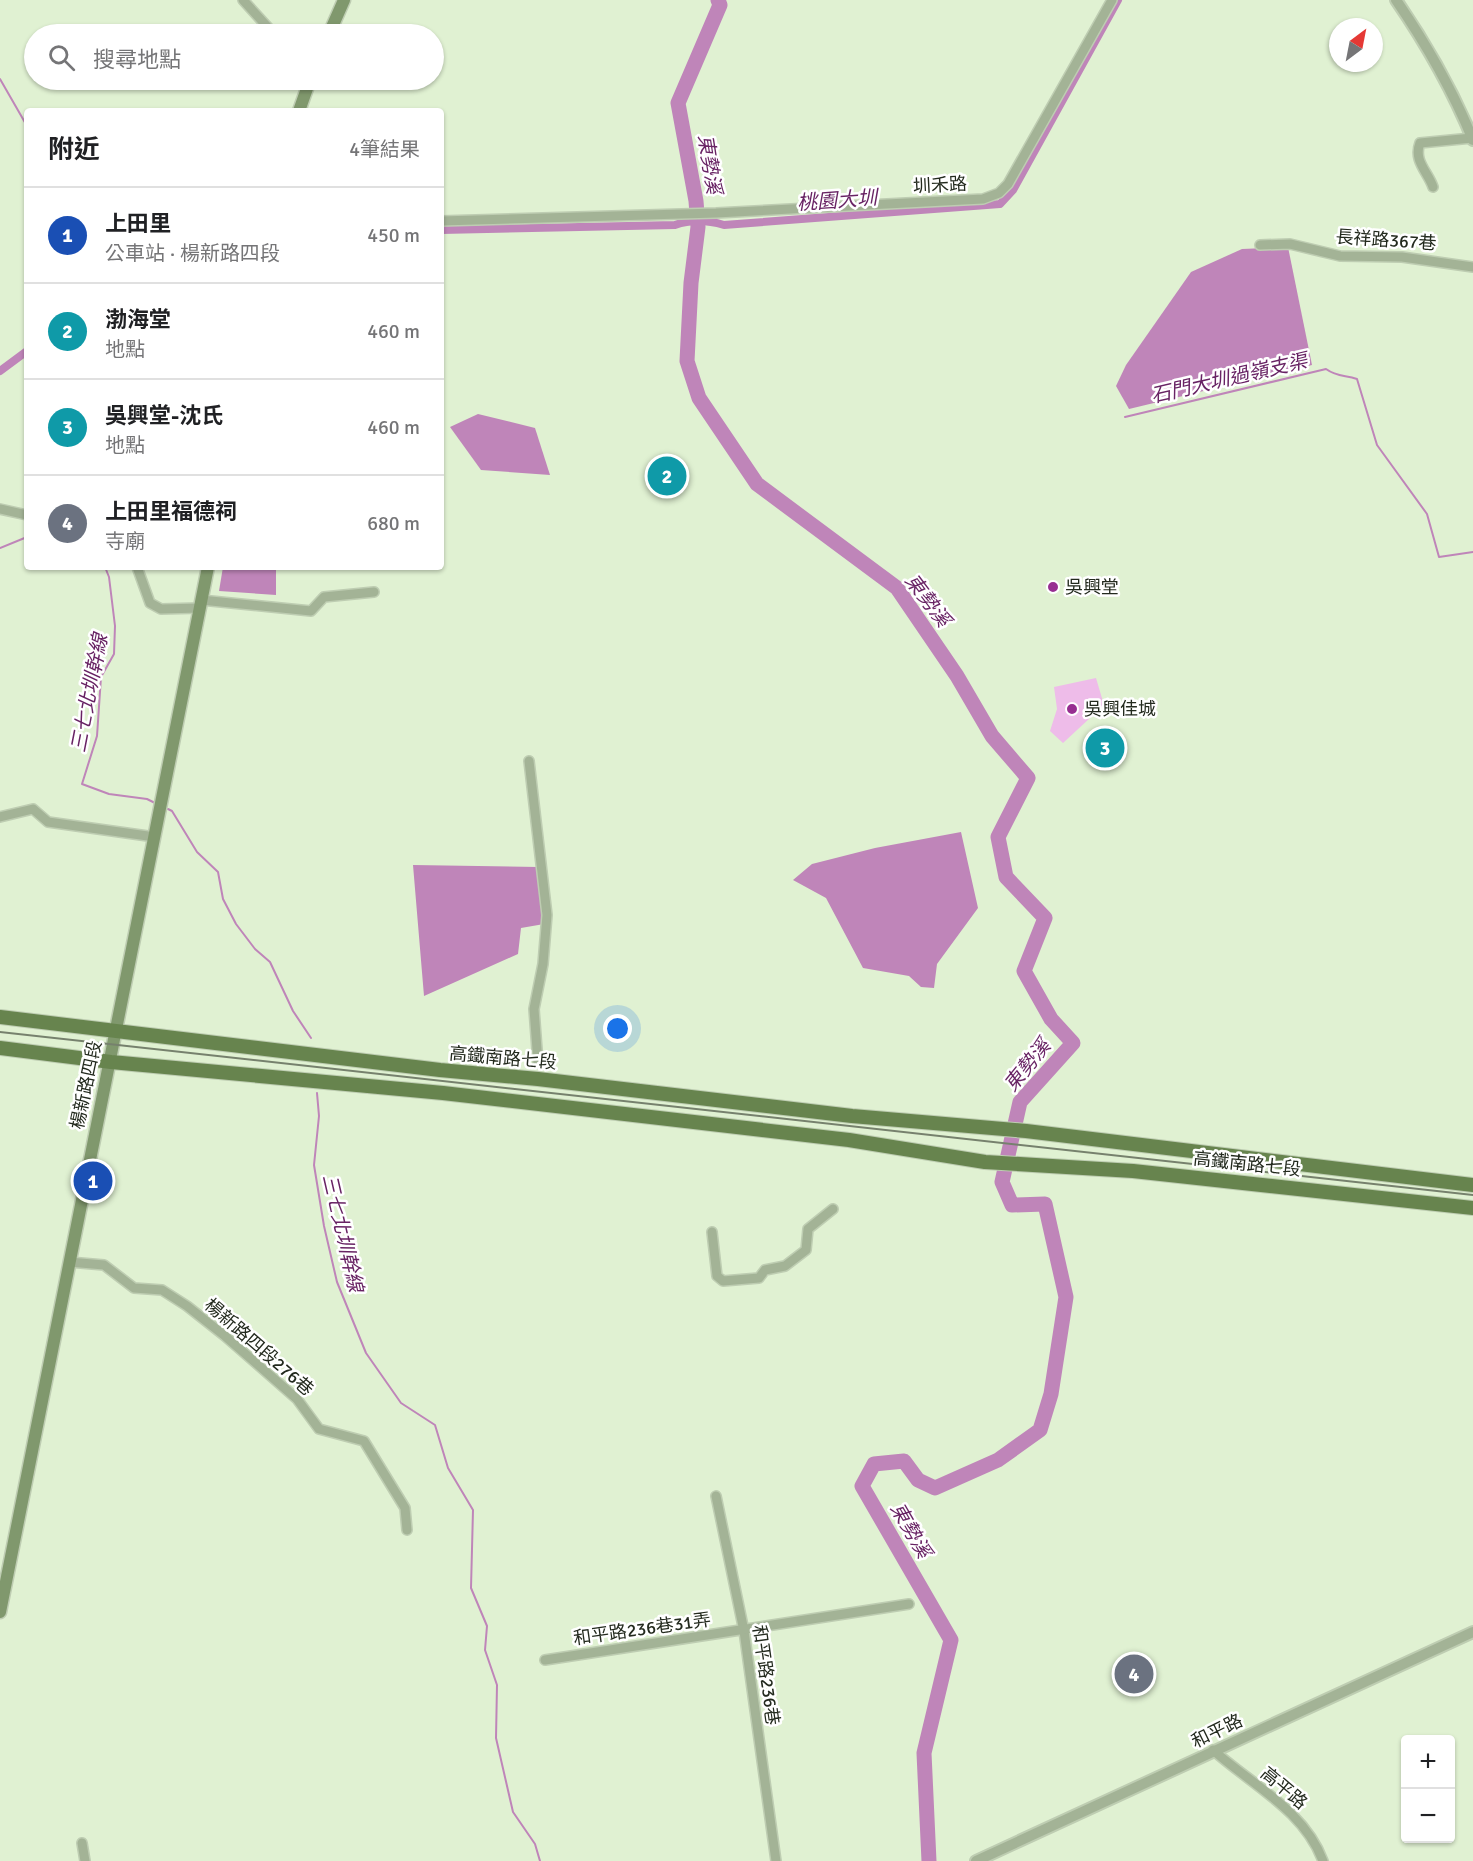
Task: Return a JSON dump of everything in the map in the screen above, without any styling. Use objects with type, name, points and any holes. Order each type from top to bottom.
[{"type":"main road","points":[[333,24],[344,0]]},
{"type":"main road","points":[[300,108],[306,90]]},
{"type":"main road","name":"楊新路四段","points":[[0,1611],[69,1262],[81,1214],[85,1176],[111,1062],[207,570]]},
{"type":"main road","name":"高鐵南路七段","points":[[0,1017],[440,1070],[538,1079],[852,1116],[946,1118],[1003,1129],[1473,1185]]},
{"type":"main road","points":[[0,1048],[111,1062]]},
{"type":"main road","name":"高鐵南路七段","points":[[111,1062],[443,1093],[1016,1166],[1133,1171],[1473,1208]]},
{"type":"street","points":[[243,0],[265,24]]},
{"type":"street","name":"圳禾路","points":[[444,220],[710,213],[983,199],[999,193],[1008,184],[1073,73],[1112,0]]},
{"type":"street","points":[[1396,0],[1429,48],[1450,87],[1473,139],[1420,143],[1417,149],[1419,163],[1430,176],[1433,187]]},
{"type":"street","name":"長祥路367巷","points":[[1260,245],[1290,244],[1340,256],[1402,257],[1473,267]]},
{"type":"street","points":[[0,509],[24,514]]},
{"type":"street","points":[[138,570],[150,603],[161,609],[201,604],[311,611],[324,597],[374,592]]},
{"type":"street","points":[[529,761],[546,915],[543,964],[534,1009],[538,1063]]},
{"type":"street","points":[[0,817],[33,809],[48,822],[155,837]]},
{"type":"street","points":[[712,1232],[717,1276],[723,1281],[759,1278],[765,1270],[785,1266],[806,1250],[808,1229],[833,1209]]},
{"type":"street","name":"楊新路四段276巷","points":[[69,1262],[104,1264],[134,1288],[162,1290],[187,1306],[225,1336],[289,1392],[320,1429],[364,1441],[405,1508],[407,1530]]},
{"type":"street","name":"和平路236巷","points":[[716,1496],[744,1631],[776,1861]]},
{"type":"street","name":"和平路236巷31弄","points":[[545,1660],[909,1604]]},
{"type":"street","name":"和平路","points":[[976,1861],[1473,1632]]},
{"type":"street","name":"高平路","points":[[1213,1750],[1298,1819],[1317,1846],[1323,1861]]},
{"type":"street","points":[[82,1843],[85,1861]]},
{"type":"shaded area","points":[[1096,678],[1104,705],[1063,743],[1050,731],[1057,709],[1054,687]]},
{"type":"water","points":[[1288,247],[1312,365],[1129,409],[1116,386],[1126,365],[1191,272],[1242,249]]},
{"type":"water","points":[[478,414],[535,428],[550,475],[481,470],[450,427]]},
{"type":"water","points":[[222,570],[276,570],[276,595],[219,591]]},
{"type":"water","points":[[961,832],[978,908],[937,964],[934,988],[921,987],[909,976],[863,968],[826,898],[793,880],[812,864],[875,848]]},
{"type":"water","points":[[413,865],[538,867],[544,924],[521,928],[518,954],[424,996]]},
{"type":"waterway","name":"東勢溪","points":[[718,0],[720,5],[678,103],[696,201],[698,227],[691,283],[687,361],[699,398],[757,484],[897,588],[957,676],[992,736],[1028,778],[998,837],[1006,877],[1045,918],[1024,971],[1051,1019],[1073,1043],[1020,1102],[1002,1182],[1012,1205],[1045,1204],[1066,1297],[1051,1394],[1040,1430],[998,1460],[935,1488],[918,1480],[904,1461],[874,1464],[862,1486],[951,1640],[924,1753],[929,1861]]},
{"type":"waterway","name":"桃園大圳","points":[[444,230],[675,225],[700,221],[724,225],[1000,204],[1013,190],[1118,0]]},
{"type":"waterway","points":[[0,79],[24,121]]},
{"type":"waterway","name":"桃園大圳","points":[[0,371],[24,353]]},
{"type":"waterway","name":"石門大圳過嶺支渠","points":[[1125,417],[1326,369],[1337,375],[1357,379],[1377,445],[1427,514],[1439,557],[1473,552]]},
{"type":"waterway","name":"三七北圳幹線","points":[[0,548],[24,538]]},
{"type":"waterway","name":"三七北圳幹線","points":[[106,570],[115,626],[114,654],[101,677],[97,736],[82,784],[109,794],[147,799],[155,803]]},
{"type":"waterway","name":"三七北圳幹線","points":[[168,809],[172,811],[197,852],[218,872],[223,899],[236,924],[255,949],[270,962],[293,1011],[311,1038]]},
{"type":"waterway","name":"三七北圳幹線","points":[[317,1093],[319,1116],[314,1165],[324,1226],[337,1282],[366,1353],[401,1403],[435,1425],[448,1468],[473,1510],[471,1588],[487,1626],[485,1650],[497,1685],[496,1738],[513,1812],[535,1844],[540,1861]]},
{"type":"railway","points":[[0,1032],[1473,1195]]},
{"type":"place","name":"渤海堂","points":[[667,476]]},
{"type":"place","name":"吳興堂","points":[[1053,587]]},
{"type":"place","name":"吳興佳城","points":[[1072,709]]},
{"type":"place","name":"吳興堂-沈氏","points":[[1105,748]]},
{"type":"place","name":"上田里","points":[[93,1181]]},
{"type":"place","name":"上田里福德祠","points":[[1134,1674]]}]
